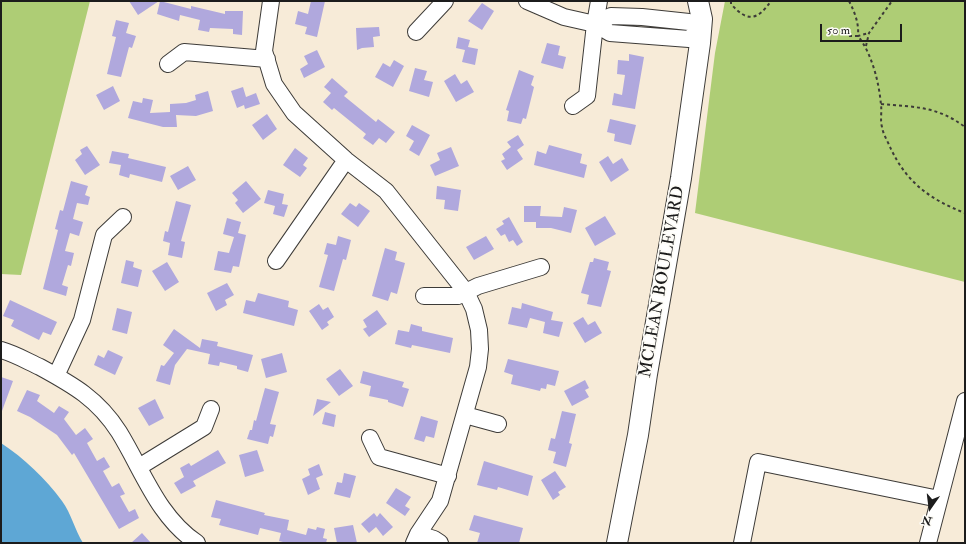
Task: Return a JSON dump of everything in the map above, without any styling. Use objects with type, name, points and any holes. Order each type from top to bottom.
[{"type":"main road","name":"MCLEAN BOULEVARD","points":[[617,543],[638,435],[646,374],[681,178],[700,17],[712,1]]},
{"type":"street","points":[[271,1],[264,51],[274,84],[294,113],[346,160],[386,191],[466,292],[474,309],[479,330],[480,349],[465,415],[440,501],[416,538],[434,539],[440,543]]},
{"type":"street","points":[[416,32],[445,1]]},
{"type":"street","points":[[527,1],[552,6],[595,24],[611,16],[642,17],[688,22],[700,17]]},
{"type":"street","points":[[573,106],[587,96],[599,1]]},
{"type":"street","points":[[168,64],[184,52],[267,59]]},
{"type":"street","points":[[276,261],[346,160]]},
{"type":"street","points":[[56,376],[82,320],[104,235],[123,217]]},
{"type":"street","points":[[424,296],[458,296],[478,286],[541,267]]},
{"type":"street","points":[[1,350],[12,353],[74,385],[98,405],[119,432],[164,511],[184,534],[197,543]]},
{"type":"street","points":[[928,543],[965,401]]},
{"type":"street","points":[[139,467],[204,427],[211,409]]},
{"type":"street","points":[[465,415],[498,424]]},
{"type":"street","points":[[370,438],[380,457],[448,476]]},
{"type":"street","points":[[742,543],[758,462],[939,499]]},
{"type":"path","points":[[731,1],[731,4],[738,12],[752,18],[758,15],[770,1]]},
{"type":"path","points":[[849,1],[856,13],[859,27],[858,36],[866,46],[874,69],[881,104],[882,127],[899,167],[914,183],[940,203],[965,213]]},
{"type":"path","points":[[866,46],[869,33],[892,1]]},
{"type":"path","points":[[849,36],[858,36],[869,33]]},
{"type":"path","points":[[881,104],[931,109],[945,113],[965,127]]},
{"type":"green space","points":[[1,1],[90,1],[21,275],[1,274]]},
{"type":"green space","points":[[725,1],[965,1],[965,282],[695,213],[715,53]]},
{"type":"water","points":[[1,443],[26,462],[56,493],[68,511],[83,543],[1,543]]},
{"type":"building","points":[[129,1],[159,1],[138,15]]},
{"type":"building","points":[[160,1],[191,9],[191,6],[225,14],[225,11],[243,11],[242,35],[233,34],[233,29],[210,28],[209,32],[198,30],[200,20],[180,15],[179,21],[157,14]]},
{"type":"building","points":[[311,1],[325,1],[317,37],[305,34],[307,27],[295,24],[298,11],[308,14]]},
{"type":"building","points":[[482,3],[494,11],[482,30],[468,21]]},
{"type":"building","points":[[116,20],[129,23],[126,33],[136,36],[132,48],[129,47],[121,77],[107,74],[116,37],[112,36]]},
{"type":"building","points":[[379,27],[380,36],[373,37],[374,47],[357,50],[356,28]]},
{"type":"building","points":[[458,37],[470,40],[468,47],[478,49],[475,65],[462,62],[465,50],[456,48]]},
{"type":"building","points":[[547,43],[560,46],[558,55],[566,57],[563,69],[541,63]]},
{"type":"building","points":[[317,50],[325,67],[304,78],[300,69],[308,64],[304,56]]},
{"type":"building","points":[[629,54],[644,57],[635,109],[612,105],[614,93],[622,95],[625,75],[617,74],[618,60],[629,61]]},
{"type":"building","points":[[394,60],[404,66],[393,87],[375,77],[383,63],[390,67]]},
{"type":"building","points":[[415,68],[427,71],[424,80],[433,82],[429,97],[409,91]]},
{"type":"building","points":[[519,70],[534,76],[531,85],[534,87],[526,119],[523,118],[521,124],[507,121],[509,111],[506,110]]},
{"type":"building","points":[[455,74],[461,84],[467,80],[474,92],[456,102],[444,81]]},
{"type":"building","points":[[332,78],[348,92],[344,96],[376,122],[378,119],[395,132],[386,143],[379,138],[373,145],[363,138],[366,134],[334,108],[332,110],[323,102],[331,93],[324,87]]},
{"type":"building","points":[[113,86],[120,101],[104,110],[96,95]]},
{"type":"building","points":[[243,87],[246,97],[256,93],[260,104],[245,109],[244,105],[237,108],[231,91]]},
{"type":"building","points":[[208,91],[213,111],[196,116],[176,115],[177,127],[163,127],[128,118],[133,101],[142,103],[143,98],[153,100],[150,113],[170,112],[170,104],[186,103],[196,100],[195,95]]},
{"type":"building","points":[[267,114],[277,129],[263,140],[252,125]]},
{"type":"building","points":[[610,119],[636,125],[631,145],[614,141],[615,134],[607,132]]},
{"type":"building","points":[[412,125],[430,135],[419,156],[409,150],[414,141],[406,136]]},
{"type":"building","points":[[518,135],[524,145],[517,150],[523,159],[507,170],[501,161],[505,159],[502,154],[511,147],[507,142]]},
{"type":"building","points":[[549,145],[582,154],[580,163],[587,165],[584,178],[534,165],[537,151],[546,154]]},
{"type":"building","points":[[87,146],[100,165],[85,175],[75,160],[82,154],[80,150]]},
{"type":"building","points":[[451,147],[459,166],[435,176],[430,165],[440,160],[437,153]]},
{"type":"building","points":[[295,148],[308,158],[303,165],[307,168],[300,177],[283,165]]},
{"type":"building","points":[[112,151],[129,154],[128,158],[166,167],[162,182],[130,174],[129,178],[119,175],[121,165],[109,163]]},
{"type":"building","points":[[608,156],[613,164],[622,158],[629,170],[611,182],[599,162]]},
{"type":"building","points":[[188,166],[196,180],[178,190],[170,176]]},
{"type":"building","points":[[71,181],[88,186],[85,195],[90,197],[88,205],[77,203],[73,219],[83,222],[79,236],[70,233],[65,251],[74,253],[71,266],[68,265],[62,285],[68,287],[66,296],[43,289],[58,230],[55,229],[60,210],[63,211]]},
{"type":"building","points":[[246,181],[261,199],[243,213],[235,203],[238,200],[232,193]]},
{"type":"building","points":[[437,186],[461,190],[458,211],[444,209],[445,200],[436,199]]},
{"type":"building","points":[[268,190],[284,194],[282,204],[288,205],[284,217],[273,214],[275,206],[264,203]]},
{"type":"building","points":[[176,201],[191,205],[181,241],[185,242],[182,258],[168,255],[170,243],[163,241],[165,231],[168,232]]},
{"type":"building","points":[[350,203],[356,207],[359,203],[370,211],[358,227],[341,214]]},
{"type":"building","points":[[524,206],[541,206],[540,216],[562,217],[564,207],[577,210],[571,233],[551,228],[536,228],[536,222],[524,222]]},
{"type":"building","points":[[605,216],[616,234],[595,246],[585,228]]},
{"type":"building","points":[[509,217],[523,242],[517,246],[513,240],[509,242],[505,234],[501,236],[496,229],[504,224],[502,221]]},
{"type":"building","points":[[227,218],[241,222],[238,233],[246,235],[239,267],[233,266],[231,273],[214,270],[218,251],[229,253],[234,237],[223,234]]},
{"type":"building","points":[[338,236],[351,240],[346,260],[343,259],[334,291],[319,287],[328,255],[324,254],[327,243],[336,245]]},
{"type":"building","points":[[486,236],[494,249],[474,260],[466,247]]},
{"type":"building","points":[[385,248],[397,252],[395,260],[405,263],[397,294],[391,292],[388,301],[372,296]]},
{"type":"building","points":[[594,258],[609,262],[607,270],[611,271],[601,307],[587,304],[589,295],[581,293],[590,262],[593,262]]},
{"type":"building","points":[[126,260],[134,262],[133,267],[142,270],[138,287],[121,283]]},
{"type":"building","points":[[167,262],[179,282],[165,291],[152,271]]},
{"type":"building","points":[[227,283],[234,295],[225,300],[227,305],[216,311],[207,293]]},
{"type":"building","points":[[258,293],[289,301],[288,307],[298,310],[294,326],[243,313],[246,300],[255,302]]},
{"type":"building","points":[[10,300],[57,322],[51,335],[43,332],[39,340],[11,326],[14,320],[3,316]]},
{"type":"building","points":[[522,303],[553,312],[551,320],[563,322],[559,337],[543,333],[545,322],[530,318],[527,328],[508,324],[512,307],[521,309]]},
{"type":"building","points":[[319,304],[323,310],[328,307],[334,317],[327,322],[329,325],[322,330],[309,311]]},
{"type":"building","points":[[117,308],[132,312],[127,334],[112,330]]},
{"type":"building","points":[[377,310],[387,324],[369,337],[363,329],[367,327],[363,320]]},
{"type":"building","points":[[583,317],[588,325],[595,321],[602,333],[585,343],[573,323]]},
{"type":"building","points":[[411,324],[422,327],[422,331],[453,338],[450,353],[412,345],[411,348],[395,344],[398,330],[409,332]]},
{"type":"building","points":[[174,329],[200,348],[202,339],[218,342],[217,346],[253,355],[248,372],[237,369],[237,366],[220,362],[219,366],[208,364],[210,354],[187,349],[175,365],[170,385],[156,381],[161,365],[164,366],[174,353],[163,345]]},
{"type":"building","points":[[108,350],[123,357],[115,375],[94,365],[98,355],[104,358]]},
{"type":"building","points":[[282,353],[287,372],[266,378],[261,359]]},
{"type":"building","points":[[508,359],[559,371],[555,386],[547,384],[546,389],[541,388],[540,391],[511,384],[513,375],[504,372]]},
{"type":"building","points":[[340,369],[353,386],[339,396],[326,379]]},
{"type":"building","points":[[363,371],[404,382],[402,387],[409,389],[403,407],[388,402],[388,400],[369,396],[371,386],[360,383]]},
{"type":"building","points":[[1,377],[13,381],[2,411],[1,411]]},
{"type":"building","points":[[585,380],[589,388],[585,390],[589,397],[572,406],[564,391]]},
{"type":"building","points":[[265,388],[279,392],[270,424],[276,425],[273,437],[270,436],[268,444],[247,439],[250,430],[252,430],[254,420],[256,421]]},
{"type":"building","points":[[27,390],[40,395],[37,401],[54,413],[59,406],[69,412],[64,419],[76,435],[85,428],[93,439],[87,443],[97,461],[104,457],[110,467],[103,471],[112,487],[119,483],[125,494],[120,496],[129,512],[135,509],[139,518],[119,529],[74,453],[72,455],[57,435],[30,417],[17,411]]},
{"type":"building","points":[[155,399],[164,418],[149,426],[138,408]]},
{"type":"building","points":[[317,399],[331,402],[313,416]]},
{"type":"building","points":[[562,411],[576,414],[569,443],[572,444],[566,467],[553,463],[556,452],[548,450],[551,438],[555,439]]},
{"type":"building","points":[[325,412],[336,415],[334,427],[322,424]]},
{"type":"building","points":[[421,416],[438,421],[434,438],[426,436],[424,442],[414,439]]},
{"type":"building","points":[[218,450],[226,463],[193,481],[196,486],[181,494],[174,483],[184,477],[180,468],[189,463],[191,466]]},
{"type":"building","points":[[257,450],[264,471],[245,477],[239,455]]},
{"type":"building","points":[[484,461],[533,476],[528,496],[498,487],[497,490],[477,485]]},
{"type":"building","points":[[319,464],[323,475],[316,478],[320,489],[308,495],[302,479],[310,475],[308,469]]},
{"type":"building","points":[[555,471],[566,487],[558,492],[560,495],[553,500],[541,480]]},
{"type":"building","points":[[344,473],[356,476],[350,498],[334,494],[337,482],[342,483]]},
{"type":"building","points":[[396,488],[411,497],[405,506],[410,509],[405,516],[386,503]]},
{"type":"building","points":[[216,500],[265,513],[264,515],[289,520],[287,530],[306,535],[308,528],[316,530],[317,527],[325,529],[323,538],[327,539],[326,543],[287,543],[279,541],[281,533],[260,528],[258,535],[219,525],[221,519],[211,517]]},
{"type":"building","points":[[374,513],[377,517],[380,513],[393,527],[383,536],[376,527],[369,533],[361,524]]},
{"type":"building","points":[[474,515],[523,528],[519,543],[477,543],[480,533],[469,530]]},
{"type":"building","points":[[353,525],[357,543],[337,543],[334,528]]},
{"type":"building","points":[[142,533],[151,543],[131,543]]}]
